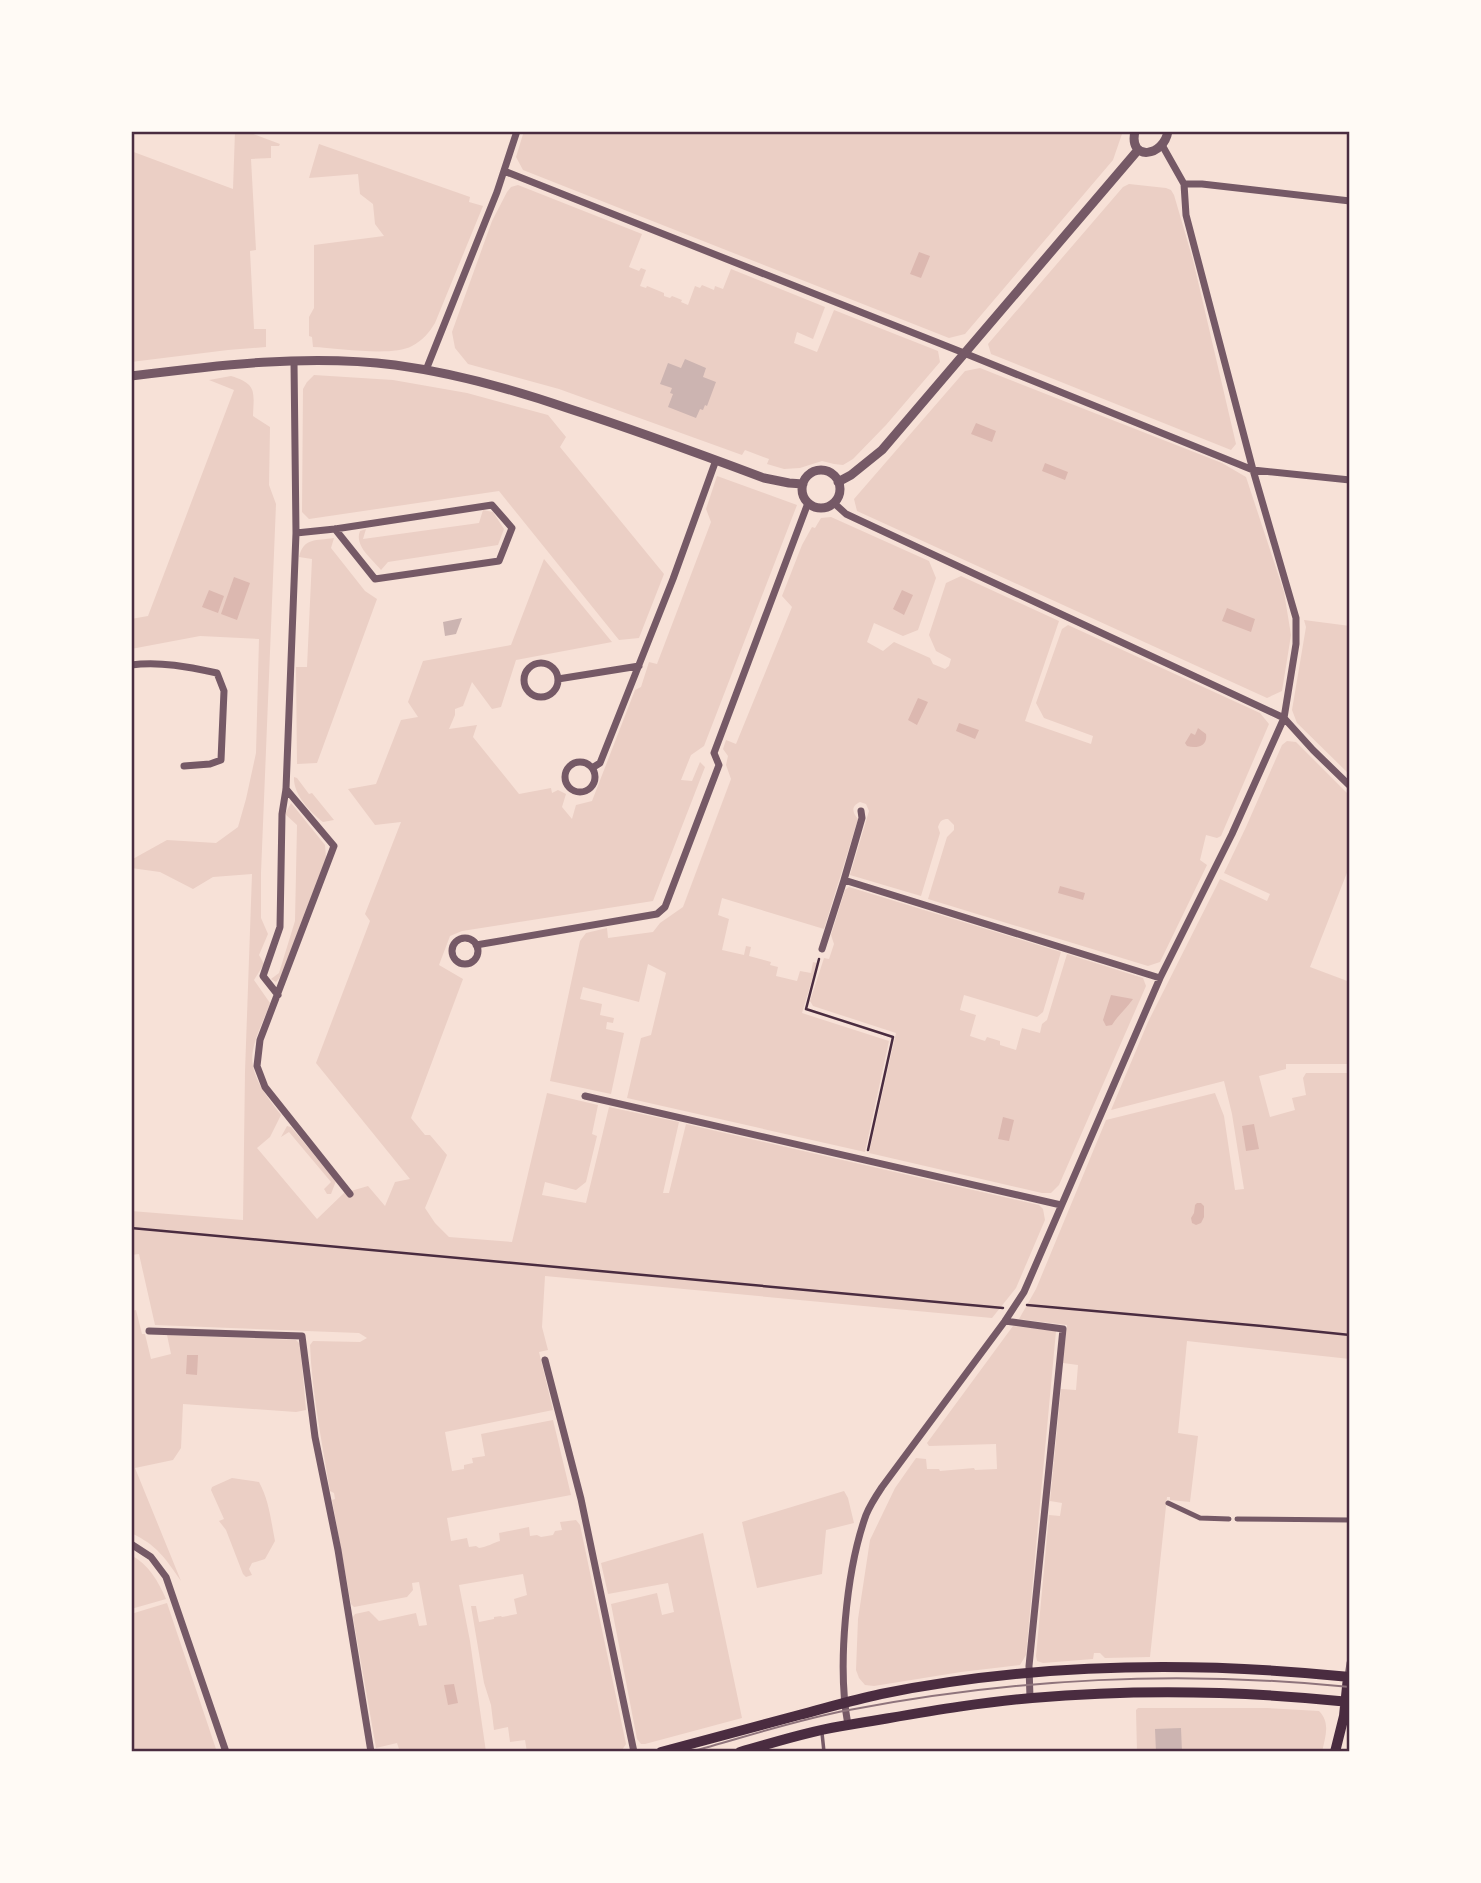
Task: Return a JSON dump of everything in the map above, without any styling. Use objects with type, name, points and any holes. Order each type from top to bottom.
[{"type":"main road","points":[[661,1752],[695,1747],[844,1703],[928,1686],[1098,1669],[1182,1668],[1349,1677],[1348,1702],[1335,1752]]},
{"type":"main road","points":[[740,1752],[848,1725],[1030,1698],[1192,1693],[1348,1702]]},
{"type":"street","points":[[426,370],[517,131]]},
{"type":"street","points":[[1135,131],[1134,144],[1138,150],[1150,153],[1162,145],[1168,131]]},
{"type":"street","points":[[848,1725],[844,1703],[844,1641],[852,1575],[866,1514],[1024,1292],[1160,978],[1232,834],[1284,718],[1296,644],[1297,618],[1254,470],[1186,215],[1184,184],[1162,145]]},
{"type":"street","points":[[838,482],[882,450],[1138,150]]},
{"type":"street","points":[[504,171],[1254,470],[1350,480]]},
{"type":"street","points":[[1184,184],[1350,201]]},
{"type":"street","points":[[131,376],[229,364],[326,361],[394,365],[426,370],[525,393],[764,478],[789,484],[803,484]]},
{"type":"street","points":[[278,995],[263,976],[279,927],[282,814],[286,789],[296,533],[294,362]]},
{"type":"street","points":[[592,768],[600,763],[673,579],[716,460]]},
{"type":"street","points":[[820,470],[831,473],[838,482],[839,493],[834,503],[824,508],[808,503],[803,494],[803,484],[809,474],[820,470]]},
{"type":"street","points":[[476,945],[656,914],[665,907],[719,765],[714,753],[808,503]]},
{"type":"street","points":[[834,503],[846,514],[1284,718],[1350,786]]},
{"type":"street","points":[[296,533],[492,505],[512,528],[499,561],[375,579],[335,529]]},
{"type":"street","points":[[541,663],[554,669],[558,678],[552,694],[541,698],[527,690],[524,680],[531,666],[541,663]]},
{"type":"street","points":[[131,665],[172,665],[217,673],[224,691],[221,760],[210,764],[184,766]]},
{"type":"street","points":[[558,678],[639,666]]},
{"type":"street","points":[[578,761],[592,768],[595,780],[591,788],[578,792],[567,786],[565,774],[569,765],[578,761]]},
{"type":"street","points":[[286,789],[334,846],[260,1040],[257,1066],[264,1087],[351,1194]]},
{"type":"street","points":[[822,949],[862,818],[861,811]]},
{"type":"street","points":[[844,880],[1160,978]]},
{"type":"street","points":[[585,1096],[1061,1205]]},
{"type":"street","points":[[1005,1321],[1063,1329],[1029,1674],[1030,1698]]},
{"type":"street","points":[[149,1331],[302,1336],[315,1437],[338,1550],[371,1752]]},
{"type":"street","points":[[545,1360],[581,1499],[634,1752]]},
{"type":"street","points":[[1168,1503],[1200,1518],[1229,1519]]},
{"type":"street","points":[[1237,1519],[1350,1520]]},
{"type":"street","points":[[131,1544],[151,1557],[166,1577],[226,1752]]},
{"type":"street","points":[[1349,1677],[1350,1663]]},
{"type":"lane","points":[[821,1731],[824,1752]]},
{"type":"path","points":[[822,949],[806,1009],[893,1037],[866,1160]]},
{"type":"path","points":[[131,1228],[950,1303]]},
{"type":"path","points":[[1068,1309],[1350,1335]]},
{"type":"shaded area","points":[[235,131],[245,131],[280,144],[271,146],[271,158],[251,159],[256,250],[250,251],[254,329],[266,329],[266,347],[131,362],[131,151],[233,189]]},
{"type":"shaded area","points":[[524,131],[1123,131],[1113,160],[965,334],[949,338],[523,170],[516,157]]},
{"type":"shaded area","points":[[319,144],[470,197],[469,202],[483,206],[435,323],[425,336],[412,346],[392,351],[313,347],[312,337],[309,336],[309,317],[314,308],[314,245],[384,236],[375,224],[373,204],[360,194],[358,174],[309,178]]},
{"type":"shaded area","points":[[1129,184],[1166,188],[1174,195],[1193,260],[1236,444],[1231,450],[991,354],[988,344],[1123,187]]},
{"type":"shaded area","points":[[518,185],[642,234],[629,267],[639,271],[641,268],[646,270],[640,286],[647,286],[688,305],[695,286],[700,288],[702,285],[714,290],[715,286],[723,289],[731,269],[825,307],[813,339],[797,332],[794,343],[817,352],[834,310],[938,351],[940,362],[853,459],[843,465],[822,461],[800,468],[784,469],[767,464],[769,459],[745,450],[742,455],[559,389],[468,364],[455,348],[452,332],[492,221],[507,192]]},
{"type":"shaded area","points":[[919,252],[930,256],[921,278],[910,274]]},
{"type":"shaded area","points":[[980,368],[1222,463],[1246,477],[1284,592],[1291,635],[1282,691],[1267,698],[857,511],[854,499],[965,371]]},
{"type":"shaded area","points":[[314,375],[393,380],[467,393],[548,415],[566,437],[560,447],[664,574],[639,638],[619,640],[499,491],[309,519],[302,512],[303,389]]},
{"type":"shaded area","points":[[231,376],[250,386],[253,394],[253,416],[270,427],[269,485],[276,504],[261,873],[261,918],[268,934],[259,955],[264,964],[254,980],[270,1003],[256,1038],[252,1059],[260,1086],[281,1115],[270,1137],[257,1148],[317,1219],[344,1193],[368,1186],[385,1206],[395,1182],[410,1179],[316,1063],[370,921],[365,914],[401,822],[375,825],[348,789],[376,784],[401,720],[418,717],[408,702],[423,661],[511,645],[544,559],[612,642],[516,660],[501,707],[492,709],[472,682],[463,706],[455,709],[449,729],[477,725],[473,737],[519,794],[551,788],[552,793],[558,790],[566,794],[562,807],[572,819],[576,805],[592,801],[635,690],[641,687],[649,662],[657,664],[711,522],[706,509],[717,476],[797,505],[704,746],[691,755],[681,780],[692,781],[700,762],[705,767],[653,901],[462,931],[450,936],[439,965],[463,979],[411,1118],[447,1155],[425,1208],[449,1237],[512,1242],[547,1093],[598,1105],[592,1134],[597,1136],[586,1182],[576,1190],[545,1182],[542,1195],[586,1203],[609,1107],[679,1122],[663,1193],[669,1193],[686,1124],[1039,1205],[1043,1209],[1045,1220],[1016,1288],[992,1318],[545,1276],[542,1327],[548,1350],[539,1352],[553,1410],[445,1432],[452,1471],[464,1469],[464,1465],[473,1463],[472,1458],[485,1456],[481,1434],[553,1420],[571,1495],[447,1518],[451,1541],[467,1538],[469,1547],[479,1548],[500,1541],[499,1533],[529,1527],[530,1536],[541,1537],[562,1530],[560,1522],[576,1520],[580,1525],[626,1744],[622,1750],[527,1752],[525,1740],[510,1742],[508,1727],[494,1730],[471,1606],[476,1606],[479,1622],[517,1614],[514,1599],[527,1595],[523,1574],[459,1585],[486,1752],[400,1752],[397,1743],[376,1748],[353,1617],[355,1614],[369,1611],[379,1621],[416,1613],[419,1626],[427,1625],[419,1582],[412,1583],[413,1590],[407,1597],[354,1607],[351,1604],[332,1500],[335,1499],[334,1493],[330,1491],[318,1418],[310,1345],[313,1341],[360,1342],[367,1338],[359,1333],[155,1325],[139,1254],[131,1255],[131,1211],[243,1220],[252,874],[213,877],[193,889],[160,872],[131,868],[131,860],[167,840],[216,843],[238,827],[256,753],[259,639],[200,636],[131,649],[131,619],[148,616],[234,390],[209,380]]},
{"type":"shaded area","points":[[976,423],[996,431],[992,442],[971,434]]},
{"type":"shaded area","points":[[1045,463],[1068,472],[1065,480],[1042,471]]},
{"type":"shaded area","points":[[483,510],[493,512],[504,529],[498,545],[388,562],[381,570],[359,542],[360,531],[366,529],[363,539],[479,523]]},
{"type":"shaded area","points":[[831,517],[929,561],[936,578],[918,630],[903,636],[874,623],[867,642],[883,651],[894,642],[930,658],[933,664],[945,669],[949,666],[951,659],[936,651],[929,635],[946,583],[961,576],[1059,621],[1025,721],[1091,744],[1093,736],[1044,718],[1036,703],[1062,629],[1068,625],[1260,713],[1269,724],[1221,836],[1217,838],[1206,835],[1200,860],[1207,865],[1160,962],[1148,966],[928,899],[947,837],[954,830],[954,825],[948,819],[944,819],[938,827],[940,833],[921,896],[850,875],[869,811],[866,804],[860,802],[854,807],[858,819],[824,929],[722,898],[718,915],[729,919],[722,950],[744,955],[746,946],[751,947],[749,956],[771,962],[770,965],[778,967],[776,976],[797,981],[800,971],[811,973],[813,962],[817,963],[802,1013],[889,1041],[865,1152],[627,1098],[641,1038],[651,1035],[666,973],[648,964],[639,1002],[583,987],[580,999],[602,1004],[600,1015],[614,1018],[613,1023],[607,1022],[606,1029],[624,1033],[611,1094],[550,1081],[580,941],[586,933],[607,928],[608,938],[653,932],[660,923],[683,907],[731,779],[726,765],[728,756],[723,749],[726,740],[736,744],[792,607],[782,596],[802,545],[812,527],[815,528],[821,518]]},
{"type":"shaded area","points":[[334,538],[331,548],[365,591],[377,599],[317,763],[297,764],[296,667],[307,667],[312,559],[299,557],[308,543]]},
{"type":"shaded area","points":[[234,577],[250,583],[237,620],[221,614]]},
{"type":"shaded area","points":[[209,590],[224,596],[218,613],[202,607]]},
{"type":"shaded area","points":[[902,590],[913,595],[904,615],[893,609]]},
{"type":"shaded area","points":[[1227,608],[1255,619],[1251,632],[1222,621]]},
{"type":"shaded area","points":[[1304,620],[1350,626],[1350,775],[1297,723],[1292,710],[1306,627]]},
{"type":"shaded area","points":[[918,698],[928,702],[917,725],[908,720]]},
{"type":"shaded area","points":[[959,723],[979,730],[975,739],[956,731]]},
{"type":"shaded area","points":[[1198,728],[1206,734],[1204,744],[1198,747],[1187,746],[1185,743],[1191,733],[1195,735]]},
{"type":"shaded area","points":[[1287,741],[1296,742],[1350,796],[1350,865],[1310,967],[1350,982],[1350,1064],[1286,1064],[1286,1069],[1259,1076],[1270,1117],[1295,1110],[1292,1098],[1306,1095],[1303,1078],[1306,1073],[1350,1073],[1350,1359],[1187,1341],[1178,1433],[1198,1436],[1190,1502],[1170,1500],[1170,1497],[1167,1497],[1150,1657],[1105,1658],[1100,1653],[1094,1653],[1093,1659],[1043,1663],[1037,1661],[1036,1656],[1049,1515],[1060,1516],[1062,1503],[1050,1501],[1061,1389],[1076,1390],[1078,1365],[1063,1363],[1067,1325],[1019,1319],[1036,1289],[1106,1120],[1215,1093],[1224,1116],[1235,1190],[1244,1189],[1224,1081],[1111,1110],[1148,1022],[1220,879],[1267,901],[1270,894],[1224,873],[1282,745]]},
{"type":"shaded area","points":[[294,777],[309,794],[312,793],[334,820],[323,822],[308,808],[296,790]]},
{"type":"shaded area","points":[[291,803],[325,845],[326,858],[281,976],[276,982],[271,979],[279,973],[295,921],[297,825],[285,814]]},
{"type":"shaded area","points":[[1060,886],[1085,893],[1083,900],[1058,893]]},
{"type":"shaded area","points":[[849,887],[1061,952],[1043,1012],[1037,1017],[964,995],[960,1010],[976,1015],[970,1036],[985,1041],[987,1037],[1016,1050],[1022,1028],[1040,1033],[1042,1024],[1047,1020],[1067,954],[1143,978],[1146,986],[1059,1185],[1051,1193],[869,1153],[896,1033],[813,1006],[810,1001],[824,958],[829,959],[834,944],[831,935],[845,890]]},
{"type":"shaded area","points":[[1111,995],[1133,999],[1112,1025],[1106,1026],[1103,1020]]},
{"type":"shaded area","points":[[1003,1117],[1014,1120],[1009,1141],[998,1139]]},
{"type":"shaded area","points":[[1254,1124],[1259,1149],[1246,1151],[1242,1126]]},
{"type":"shaded area","points":[[287,1126],[291,1127],[336,1181],[331,1194],[327,1194],[324,1189],[331,1182],[289,1132],[281,1137]]},
{"type":"shaded area","points":[[1197,1203],[1204,1206],[1204,1217],[1201,1223],[1196,1225],[1191,1218]]},
{"type":"shaded area","points":[[136,1310],[151,1359],[171,1354],[167,1335],[296,1340],[300,1344],[306,1410],[296,1412],[183,1404],[181,1448],[173,1460],[135,1468],[181,1581],[160,1553],[148,1542],[131,1533],[131,1311]]},
{"type":"shaded area","points":[[1013,1326],[1056,1331],[1026,1655],[1020,1665],[874,1686],[865,1685],[856,1670],[858,1619],[870,1540],[895,1488],[916,1458],[926,1459],[927,1469],[940,1471],[997,1469],[996,1444],[929,1446],[927,1443]]},
{"type":"shaded area","points":[[187,1355],[198,1355],[197,1375],[186,1374]]},
{"type":"shaded area","points":[[232,1478],[259,1482],[267,1503],[275,1541],[265,1559],[252,1563],[249,1569],[252,1575],[246,1577],[226,1530],[219,1521],[224,1519],[211,1490],[212,1487]]},
{"type":"shaded area","points":[[844,1491],[854,1523],[826,1530],[822,1574],[757,1588],[742,1522]]},
{"type":"shaded area","points":[[703,1533],[742,1718],[641,1744],[637,1739],[611,1604],[657,1593],[662,1615],[674,1612],[668,1583],[608,1594],[601,1563]]},
{"type":"shaded area","points":[[131,1555],[152,1574],[166,1599],[131,1609]]},
{"type":"shaded area","points":[[167,1603],[217,1752],[131,1752],[131,1614]]},
{"type":"shaded area","points":[[454,1684],[458,1703],[448,1705],[444,1685]]},
{"type":"shaded area","points":[[1138,1708],[1267,1708],[1319,1711],[1325,1720],[1326,1736],[1322,1752],[1137,1752]]},
{"type":"building","points":[[685,359],[706,368],[703,377],[716,382],[707,406],[705,405],[703,410],[700,409],[696,418],[668,407],[673,394],[670,393],[672,388],[660,384],[668,363],[681,368]]},
{"type":"building","points":[[462,618],[456,634],[445,636],[443,622]]},
{"type":"building","points":[[1181,1728],[1182,1752],[1156,1752],[1155,1729]]},
{"type":"tram line","points":[[690,1752],[849,1710],[912,1699],[1036,1684],[1161,1678],[1350,1687]]}]
